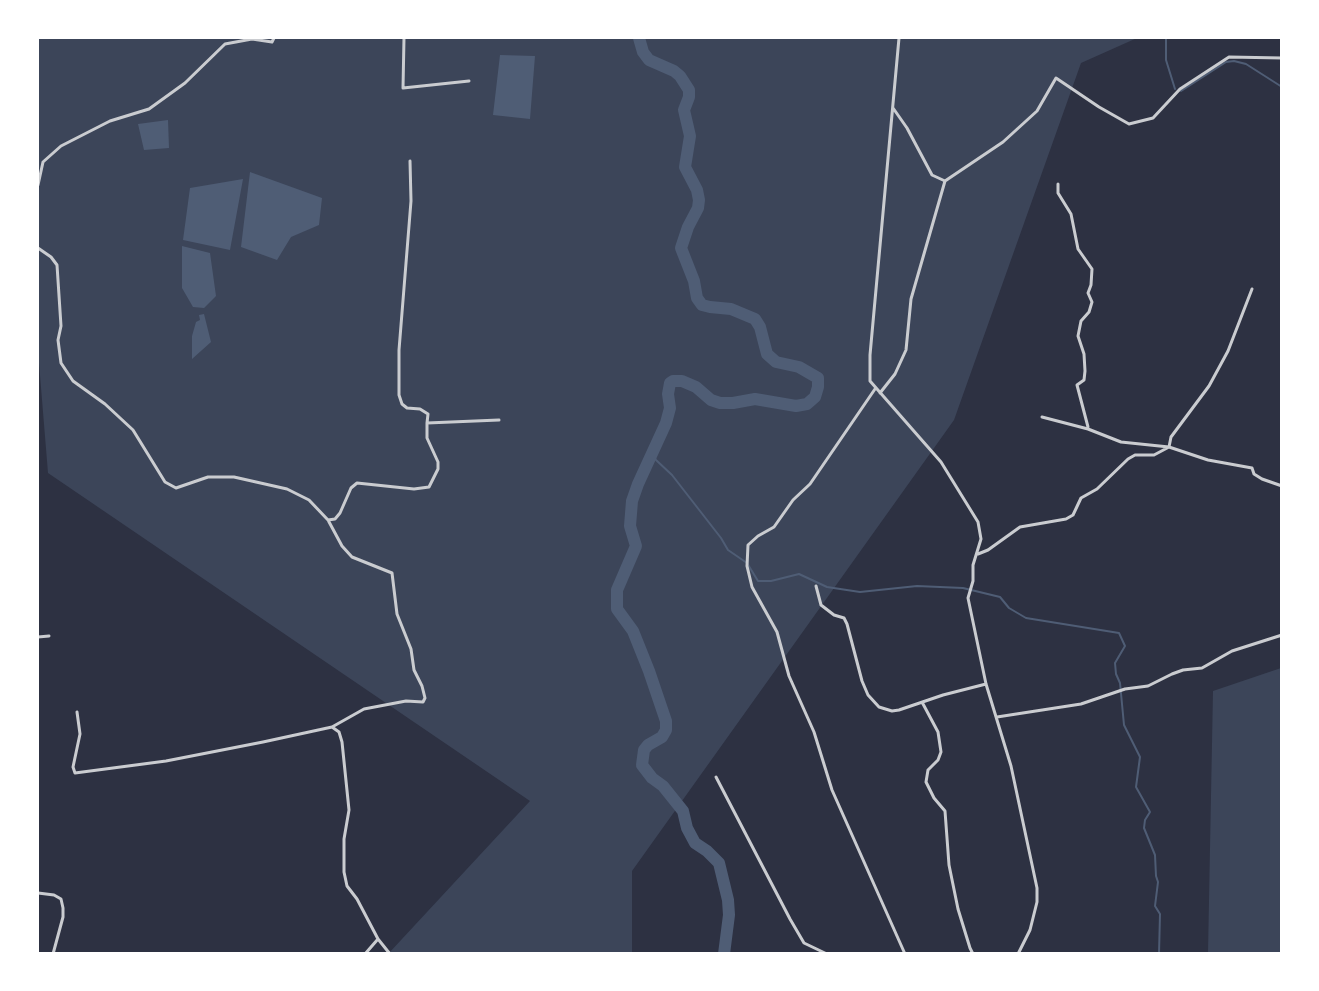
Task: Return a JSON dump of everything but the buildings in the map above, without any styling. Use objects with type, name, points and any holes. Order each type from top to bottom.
[{"type":"street","points":[[38,184],[43,162],[61,146],[110,121],[149,109],[185,83],[225,44],[252,39],[272,42],[274,38]]},
{"type":"street","points":[[404,38],[403,88],[468,81]]},
{"type":"street","points":[[899,38],[870,355],[870,381],[941,462],[978,522],[981,539],[973,565],[973,581],[968,598],[986,684],[1011,766],[1037,888],[1035,914],[1018,954]]},
{"type":"street","points":[[880,393],[896,374],[906,350],[911,299],[945,181],[1003,142],[1038,111],[1056,78],[1129,124],[1153,118],[1180,88],[1229,57],[1281,58]]},
{"type":"street","points":[[893,108],[907,128],[932,175],[945,181]]},
{"type":"street","points":[[328,520],[335,519],[340,513],[351,488],[357,483],[414,489],[429,487],[438,469],[438,462],[427,438],[428,414],[420,409],[407,408],[402,404],[399,395],[399,350],[411,201],[410,161]]},
{"type":"street","points":[[1058,184],[1058,193],[1071,214],[1078,249],[1092,269],[1088,293],[1092,302],[1089,312],[1081,321],[1078,336],[1084,354],[1085,371],[1084,380],[1077,385],[1088,429]]},
{"type":"street","points":[[38,248],[51,257],[57,265],[61,326],[58,340],[61,363],[73,381],[105,404],[133,430],[165,482],[176,489],[208,477],[234,477],[287,489],[309,500],[328,520],[342,546],[352,556],[392,573],[397,614],[411,650],[414,670],[422,686],[424,698],[423,702],[406,701],[364,709],[332,726],[263,742],[166,761],[75,773],[73,767],[80,734],[77,712]]},
{"type":"street","points":[[1169,447],[1171,437],[1209,386],[1228,351],[1252,289]]},
{"type":"street","points":[[875,389],[810,484],[793,500],[774,527],[748,545],[747,566],[752,587],[777,632],[789,676],[814,732],[832,790],[905,954]]},
{"type":"street","points":[[1042,417],[1088,429],[1121,442],[1169,447],[1208,460],[1252,468],[1254,474],[1262,479],[1281,486]]},
{"type":"street","points":[[427,423],[499,420]]},
{"type":"street","points":[[976,555],[988,550],[1020,527],[1066,519],[1073,515],[1081,498],[1097,489],[1128,459],[1135,455],[1154,455],[1169,447]]},
{"type":"street","points":[[816,586],[821,605],[834,615],[844,618],[847,624],[862,681],[873,702],[892,711],[986,684]]},
{"type":"street","points":[[997,717],[1081,704],[1125,689],[1148,686],[1178,672],[1202,668],[1232,651],[1281,635]]},
{"type":"street","points":[[38,637],[49,636]]},
{"type":"street","points":[[922,702],[938,732],[941,752],[938,760],[928,770],[926,782],[934,798],[945,812],[949,865],[958,909],[973,954]]},
{"type":"street","points":[[332,726],[339,732],[342,742],[349,810],[343,856],[347,886],[357,899],[378,939],[390,954]]},
{"type":"street","points":[[716,777],[804,943],[827,954]]},
{"type":"street","points":[[38,893],[54,895],[61,899],[63,908],[53,954]]},
{"type":"street","points":[[365,954],[378,939]]},
{"type":"shaded area","points":[[38,38],[1137,38],[1081,63],[954,420],[632,871],[632,954],[389,953],[530,801],[48,473],[38,351]]},
{"type":"shaded area","points":[[500,55],[535,56],[530,119],[493,115]]},
{"type":"shaded area","points":[[168,120],[169,148],[144,150],[138,124]]},
{"type":"shaded area","points":[[250,172],[322,198],[319,225],[291,237],[277,260],[241,247]]},
{"type":"shaded area","points":[[243,179],[230,250],[183,240],[190,188]]},
{"type":"shaded area","points":[[182,246],[210,253],[216,296],[204,308],[193,307],[182,288]]},
{"type":"shaded area","points":[[204,314],[211,342],[192,359],[192,336],[196,322],[200,320],[199,315]]},
{"type":"shaded area","points":[[1281,668],[1281,953],[1208,953],[1213,691]]},
{"type":"waterway","points":[[639,38],[643,52],[649,60],[674,71],[689,90],[684,110],[690,136],[685,167],[697,190],[699,200],[698,208],[681,248],[694,281],[697,298],[702,305],[731,309],[755,319],[760,327],[767,354],[776,362],[799,367],[818,378],[815,397],[807,404],[796,406],[755,399],[720,403],[711,400],[696,387],[682,381],[670,383],[668,394],[670,408],[666,423],[632,501],[630,526],[636,546],[617,590],[617,609],[633,631],[666,721],[666,730],[662,737],[644,750],[642,765],[683,811],[687,828],[695,843],[719,863],[728,900],[729,915],[724,954]]},
{"type":"waterway","points":[[1166,38],[1166,60],[1175,89]]},
{"type":"waterway","points":[[1181,91],[1226,62],[1234,61],[1246,64],[1282,87]]},
{"type":"waterway","points":[[652,453],[672,475],[728,550],[747,563],[758,581],[771,581],[799,574],[827,587],[860,592],[917,586],[963,588],[1000,597],[1009,608],[1026,618],[1119,633],[1125,646],[1115,663],[1120,683],[1124,725],[1140,757],[1136,787],[1150,812],[1145,820],[1144,828],[1155,855],[1158,882],[1155,906],[1160,914],[1159,954]]}]
